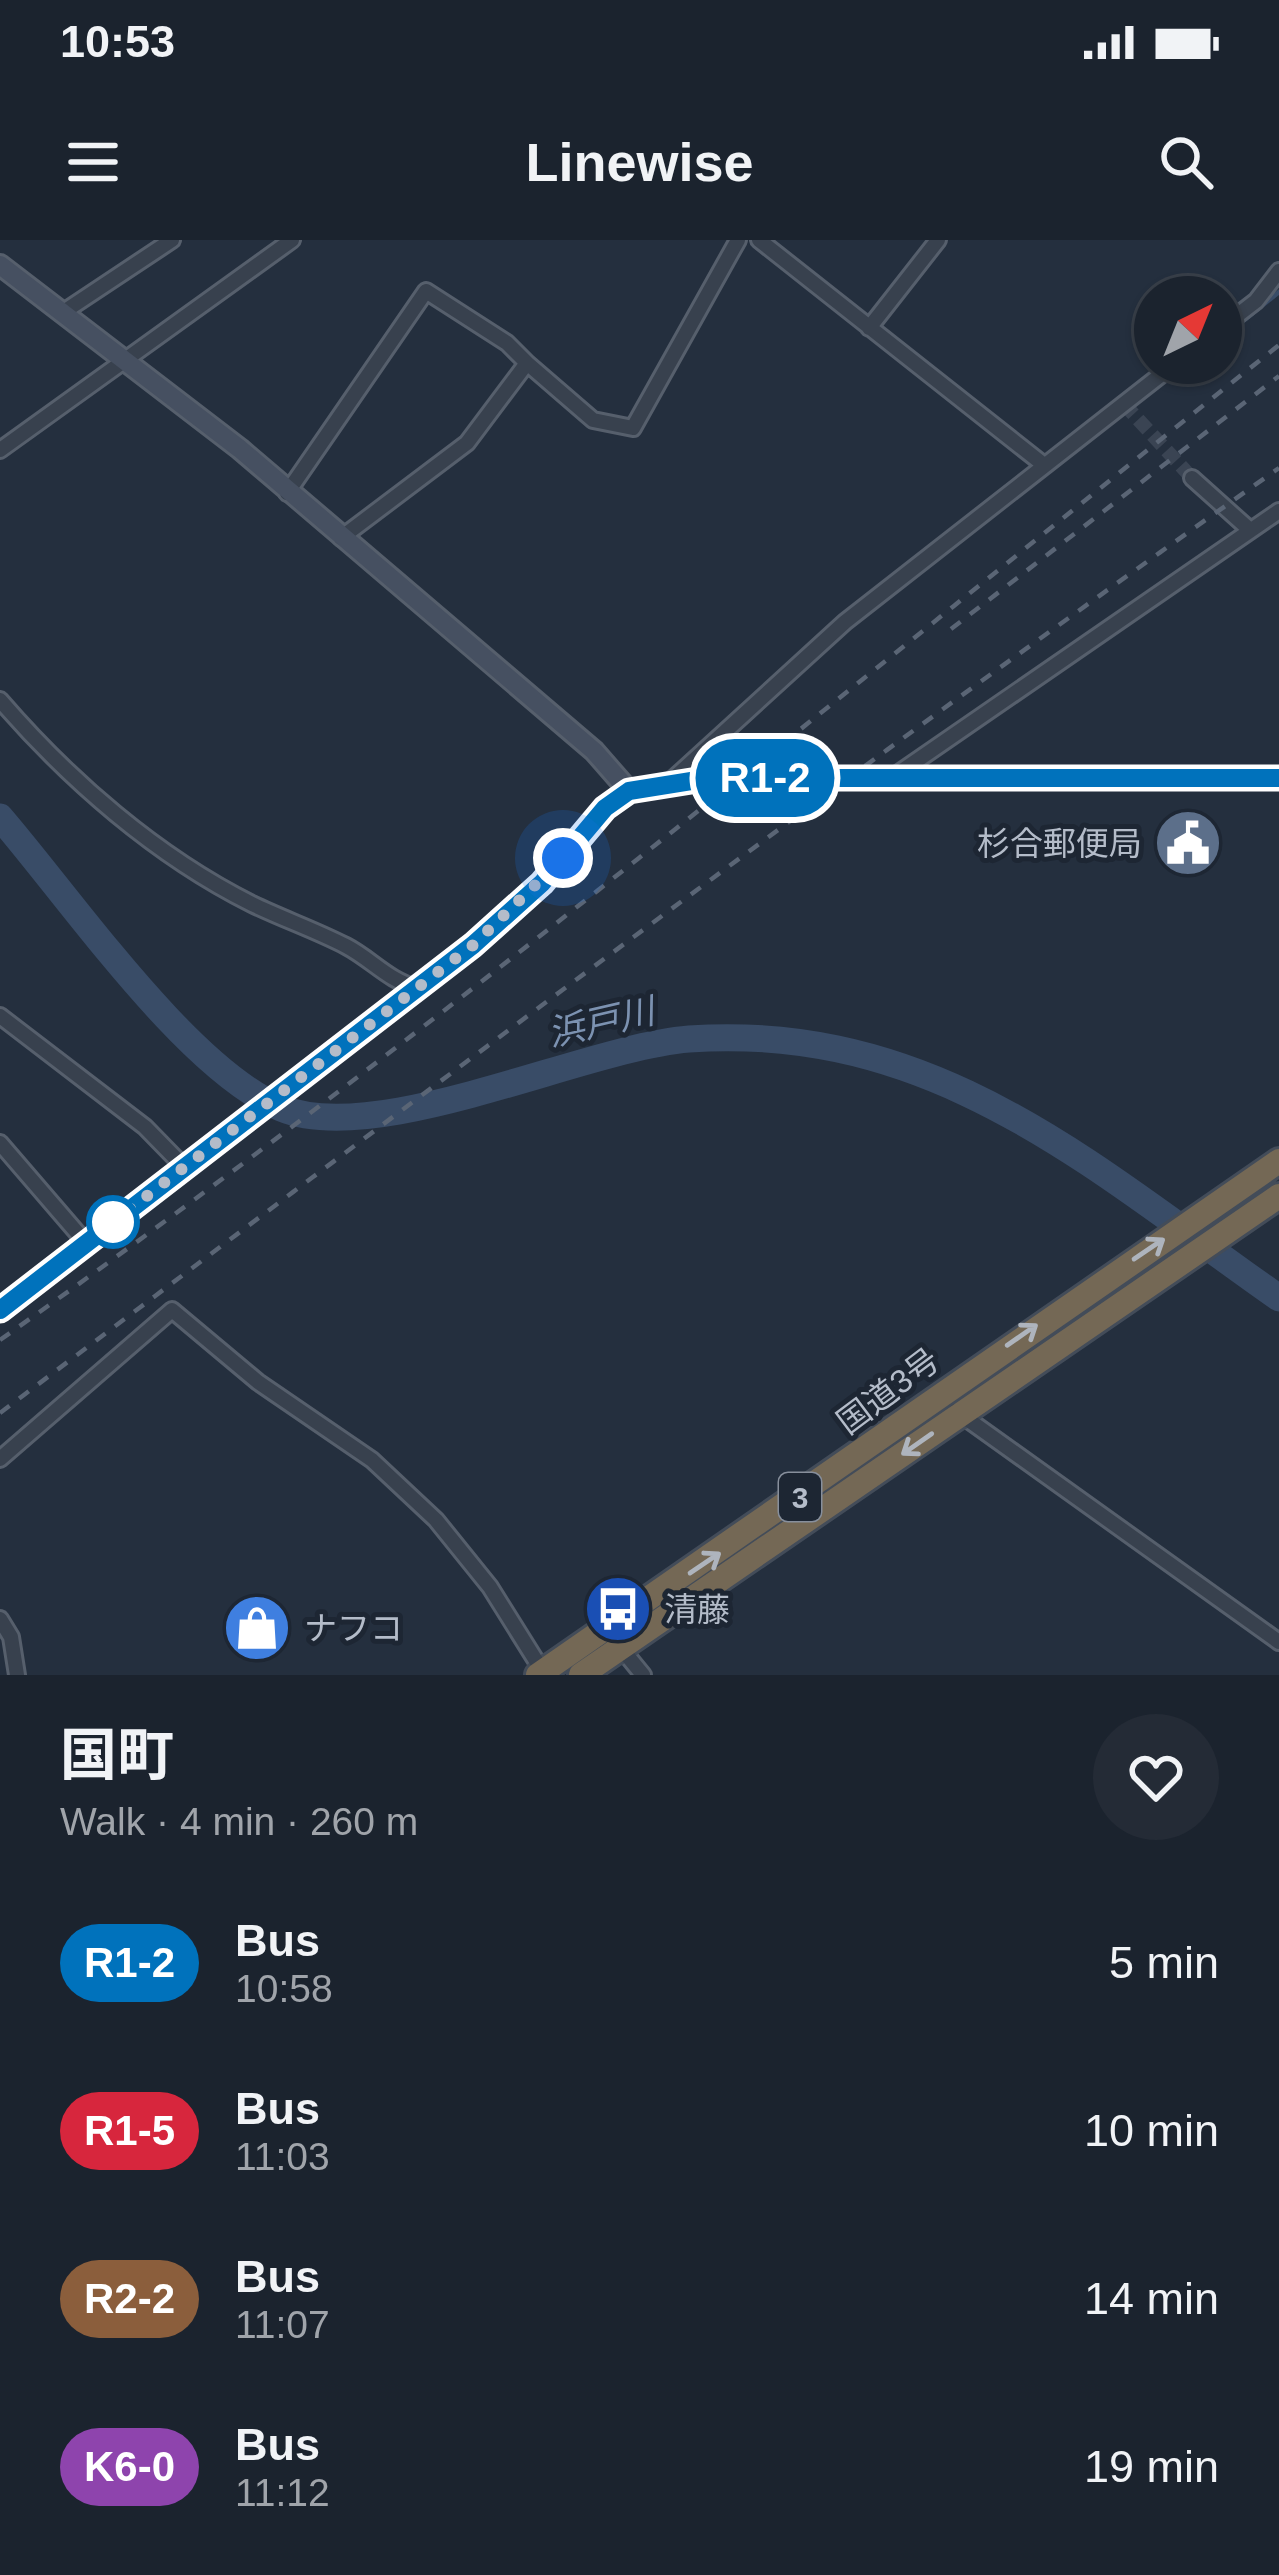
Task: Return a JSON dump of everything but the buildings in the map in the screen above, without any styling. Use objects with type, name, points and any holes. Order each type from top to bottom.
[{"type":"highway","name":"国道3号","points":[[542,1674],[722,1552],[1056,1311],[1279,1161]]},
{"type":"highway","name":"国道3号","points":[[580,1675],[1272,1201]]},
{"type":"main road","points":[[0,265],[222,435],[594,751],[629,791]]},
{"type":"main road","points":[[0,1310],[516,909],[605,808],[629,791],[672,780],[710,778]]},
{"type":"main road","points":[[782,778],[1279,778]]},
{"type":"street","points":[[62,313],[172,240]]},
{"type":"street","points":[[0,450],[292,240]]},
{"type":"street","points":[[287,493],[426,291],[507,343],[592,420],[633,428],[738,240]]},
{"type":"street","points":[[760,240],[1044,465]]},
{"type":"street","points":[[869,328],[938,240]]},
{"type":"street","points":[[1242,312],[1279,271]]},
{"type":"street","points":[[341,538],[467,443],[527,363]]},
{"type":"street","points":[[672,780],[844,622],[1149,384]]},
{"type":"street","points":[[1192,478],[1250,530]]},
{"type":"street","points":[[892,778],[1279,511]]},
{"type":"street","points":[[0,700],[56,764],[191,867],[411,993]]},
{"type":"street","points":[[0,1016],[189,1162]]},
{"type":"street","points":[[0,1143],[86,1243]]},
{"type":"street","points":[[0,1459],[172,1310],[257,1382],[372,1460],[436,1520],[490,1587],[542,1674]]},
{"type":"street","points":[[937,1394],[1279,1642]]},
{"type":"street","points":[[0,1619],[11,1637],[17,1675]]},
{"type":"street","points":[[621,1648],[643,1675]]},
{"type":"waterway","points":[[1242,322],[1279,292]]},
{"type":"waterway","name":"浜戸川","points":[[0,817],[169,1020],[245,1088],[281,1108],[322,1117],[425,1106],[646,1046],[689,1039],[777,1040],[859,1054],[934,1079],[1006,1113],[1143,1200],[1279,1298]]},
{"type":"tunnel","points":[[1124,404],[1192,478]]},
{"type":"tunnel","points":[[710,777],[782,778]]},
{"type":"railway","points":[[0,1340],[327,1101],[487,977],[1279,345]]},
{"type":"railway","points":[[951,629],[1279,376]]},
{"type":"railway","points":[[0,1413],[795,817],[1279,468]]},
{"type":"bus line","name":"R1-2","points":[[0,1310],[473,945],[542,883],[605,808],[629,791],[672,780],[710,778],[1279,778]]},
{"type":"place","name":"杉合郵便局","points":[[1188,843]]},
{"type":"place","name":"清藤","points":[[618,1609]]},
{"type":"place","name":"ナフコ","points":[[257,1628]]},
{"type":"route","points":[[113,1222],[473,945],[516,909],[563,858]]}]
